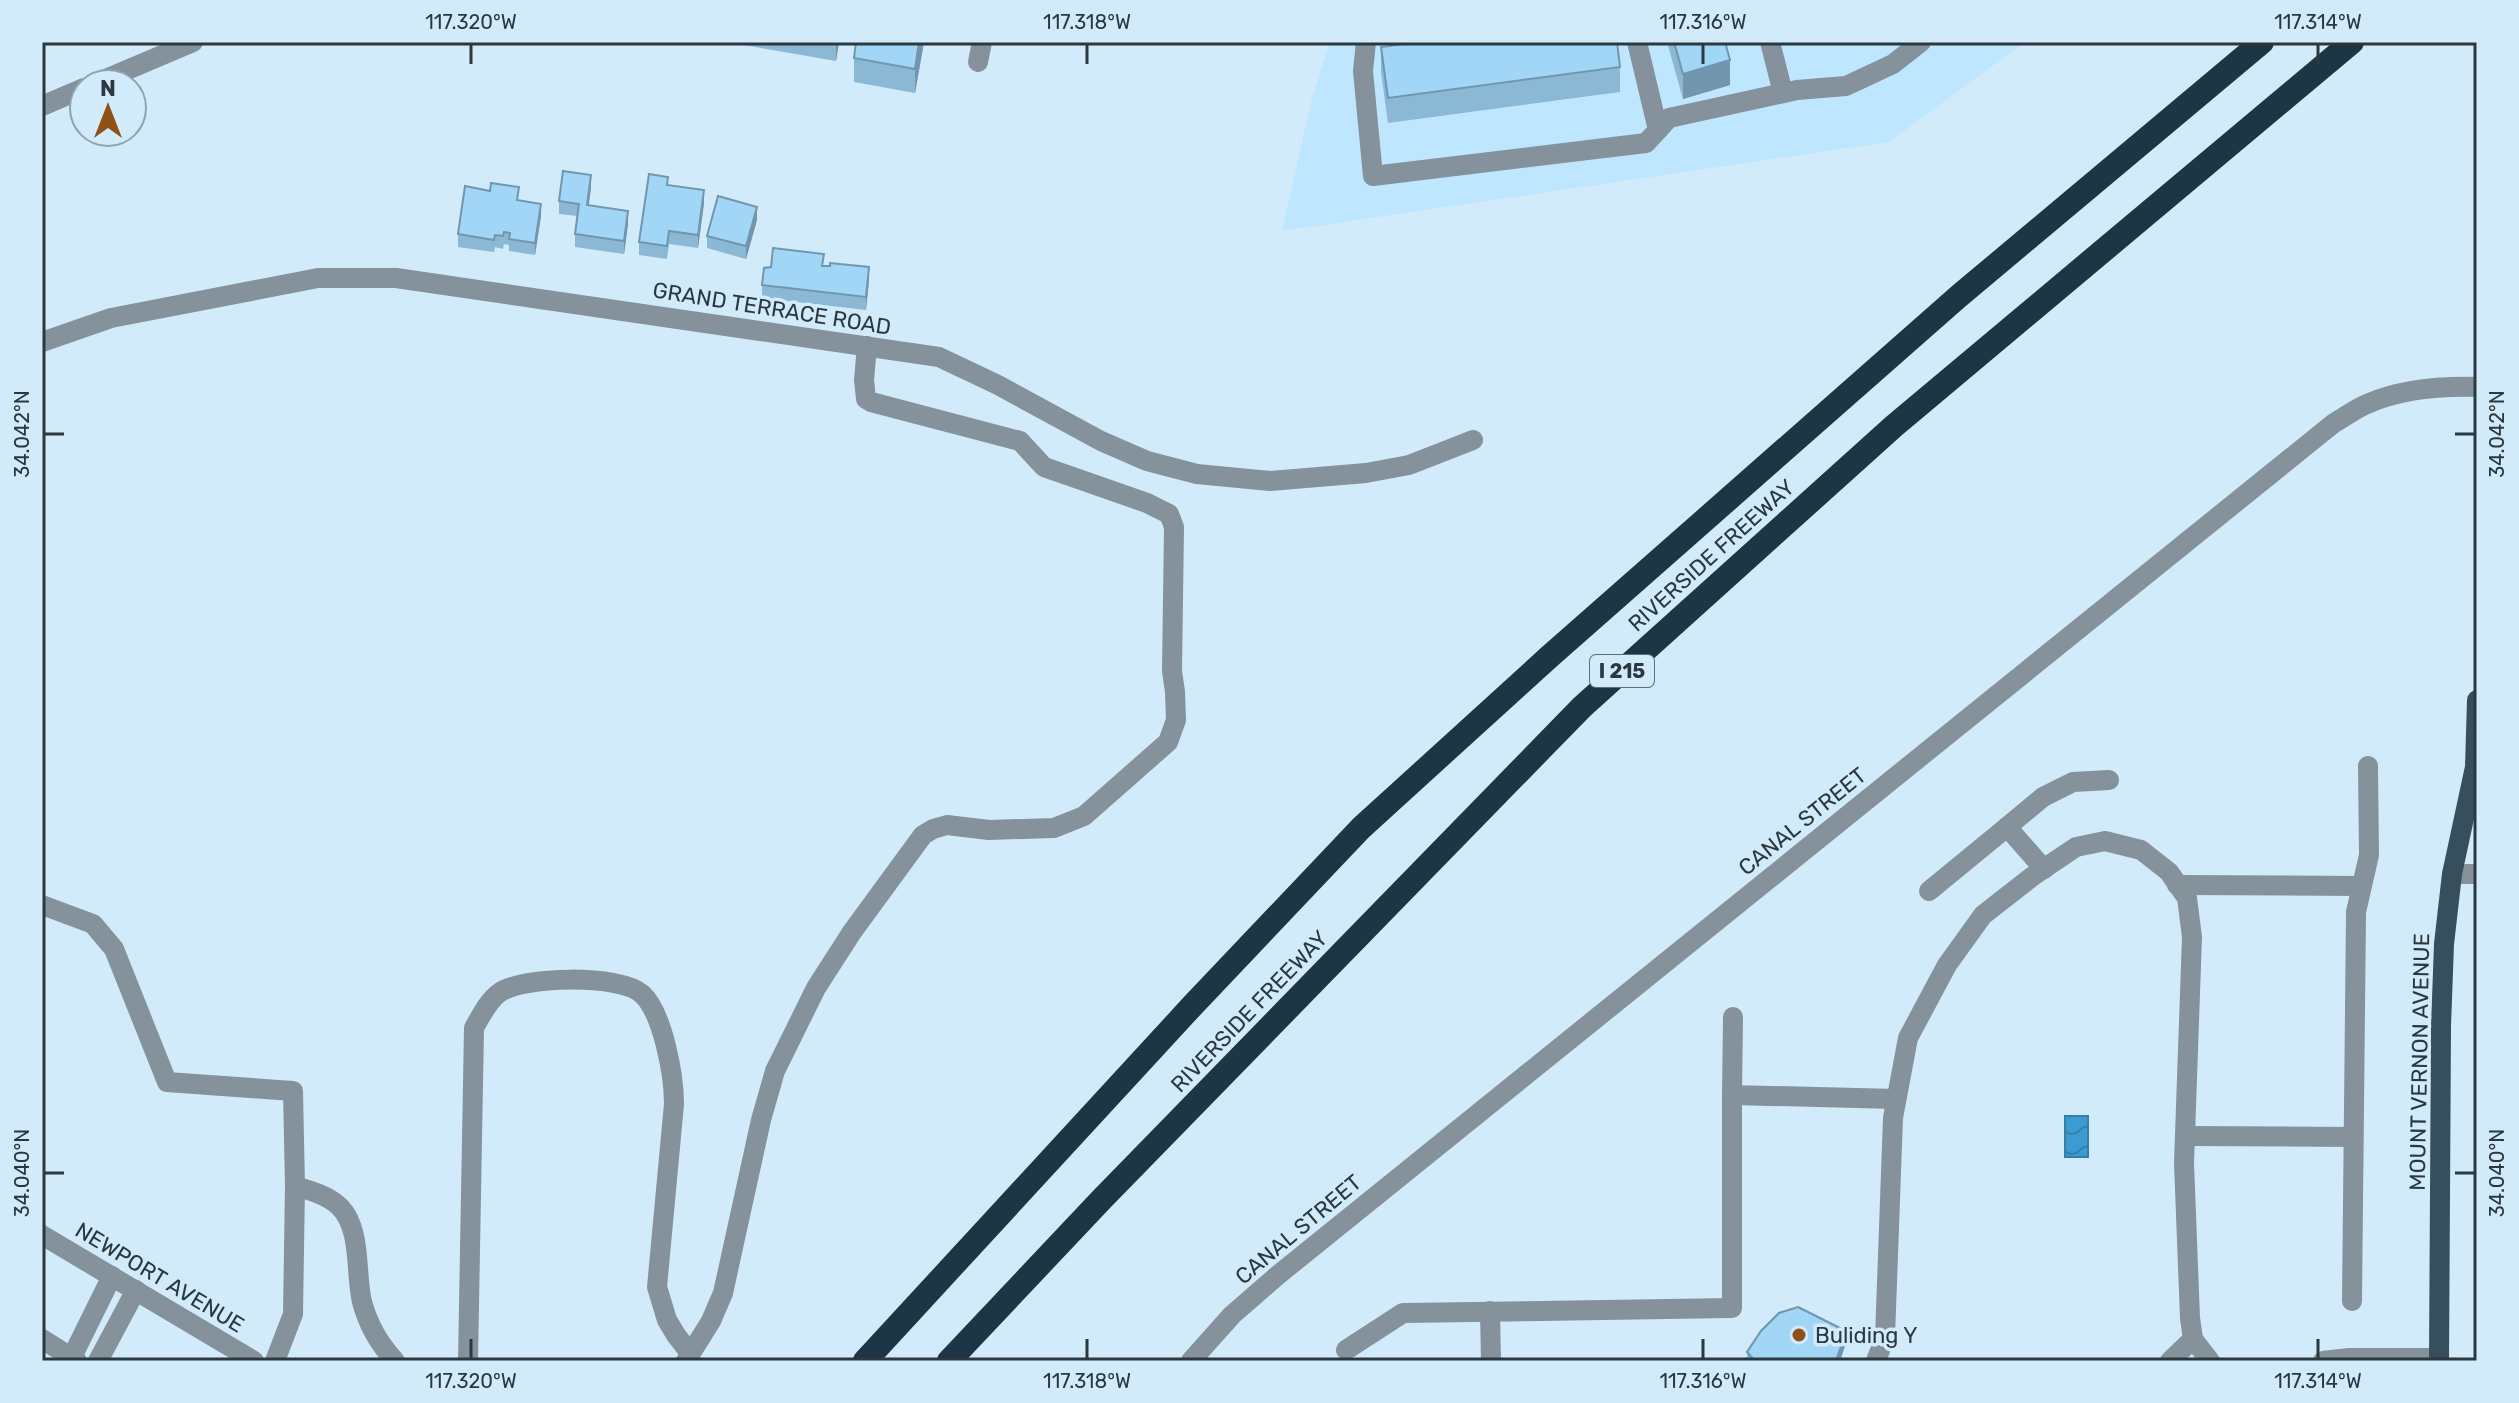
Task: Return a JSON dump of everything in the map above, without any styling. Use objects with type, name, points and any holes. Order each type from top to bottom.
[{"type":"highway","name":"RIVERSIDE FREEWAY","points":[[865,1361],[1193,1005],[1361,828],[1549,657],[1959,296],[2262,42]]},
{"type":"highway","name":"RIVERSIDE FREEWAY","points":[[949,1361],[1101,1200],[1582,707],[1894,426],[2352,42]]},
{"type":"main road","name":"MOUNT VERNON AVENUE","points":[[2439,1360],[2444,944],[2452,874],[2476,766],[2477,700]]},
{"type":"street","points":[[132,68],[193,42]]},
{"type":"street","points":[[1366,42],[1363,71],[1373,176],[1646,143],[1669,118],[1783,93],[1846,86],[1893,64],[1921,42]]},
{"type":"street","points":[[1637,42],[1658,130]]},
{"type":"street","points":[[1770,42],[1783,93]]},
{"type":"street","points":[[42,106],[68,95]]},
{"type":"street","name":"GRAND TERRACE ROAD","points":[[42,342],[111,318],[318,278],[344,276],[423,280],[939,357],[1101,441],[1147,461],[1197,474],[1270,481],[1366,473],[1409,465],[1473,440]]},
{"type":"street","points":[[468,1361],[474,1028],[500,992],[534,982],[597,980],[622,984],[641,993],[652,1010],[667,1049],[674,1084],[657,1287],[667,1320],[688,1357],[711,1321],[723,1293],[761,1120],[775,1071],[816,988],[852,932],[923,835],[947,825],[989,830],[1054,828],[1084,816],[1168,742],[1176,720],[1172,671],[1174,527],[1169,514],[1147,503],[1044,467],[1020,441],[871,402],[866,399],[864,389],[867,346]]},
{"type":"street","name":"CANAL STREET","points":[[1191,1361],[1232,1315],[1278,1275],[2334,423],[2367,404],[2399,394],[2443,386],[2477,387]]},
{"type":"street","points":[[2352,1301],[2356,912],[2369,855],[2368,766]]},
{"type":"street","points":[[1929,891],[2043,797],[2073,782],[2109,780]]},
{"type":"street","points":[[2007,827],[2044,869]]},
{"type":"street","points":[[1876,1361],[1885,1337],[1893,1118],[1908,1038],[1947,965],[1983,915],[2076,847],[2105,841],[2141,850],[2169,872],[2187,898],[2192,937],[2185,1136],[2188,1257],[2193,1339],[2210,1361]]},
{"type":"street","points":[[2452,874],[2477,874]]},
{"type":"street","points":[[2177,885],[2361,886]]},
{"type":"street","points":[[42,905],[93,924],[114,949],[167,1082],[293,1091],[293,1314],[275,1361]]},
{"type":"street","points":[[1346,1350],[1403,1313],[1732,1308],[1733,1017]]},
{"type":"street","points":[[1732,1095],[1896,1099]]},
{"type":"street","points":[[2185,1136],[2353,1137]]},
{"type":"street","points":[[295,1186],[328,1197],[348,1218],[369,1323],[382,1347],[395,1361]]},
{"type":"street","name":"NEWPORT AVENUE","points":[[42,1235],[254,1361]]},
{"type":"street","points":[[42,1339],[75,1359],[112,1276]]},
{"type":"street","points":[[98,1361],[136,1290]]},
{"type":"street","points":[[1490,1311],[1491,1361]]},
{"type":"street","points":[[2170,1361],[2193,1339]]},
{"type":"street","points":[[2323,1361],[2349,1358],[2439,1360]]},
{"type":"shaded area","points":[[1330,42],[2025,42],[1889,142],[1282,231],[1312,98]]},
{"type":"water","points":[[2065,1116],[2088,1116],[2088,1157],[2065,1157]]},
{"type":"building","points":[[856,42],[919,42],[915,69],[854,58]]},
{"type":"building","points":[[1419,42],[1617,42],[1620,67],[1388,98],[1381,47]]},
{"type":"building","points":[[1674,42],[1725,42],[1730,60],[1683,74]]},
{"type":"building","points":[[563,171],[591,175],[587,205],[628,211],[624,241],[575,234],[579,204],[559,201]]},
{"type":"building","points":[[649,174],[668,177],[667,185],[704,190],[698,235],[669,231],[667,246],[639,242]]},
{"type":"building","points":[[491,183],[519,187],[517,200],[541,204],[535,243],[509,239],[510,233],[504,232],[503,236],[495,235],[494,240],[458,234],[465,186],[490,191]]},
{"type":"building","points":[[718,196],[757,207],[746,246],[707,236]]},
{"type":"building","points":[[773,248],[824,254],[822,266],[830,266],[830,263],[869,267],[866,297],[762,285],[764,268],[771,267]]},
{"type":"building","name":"Buliding Y","points":[[1798,1307],[1846,1331],[1836,1361],[1755,1361],[1747,1352],[1761,1331],[1779,1313]]},
{"type":"place","name":"Buliding Y","points":[[1799,1335]]}]
